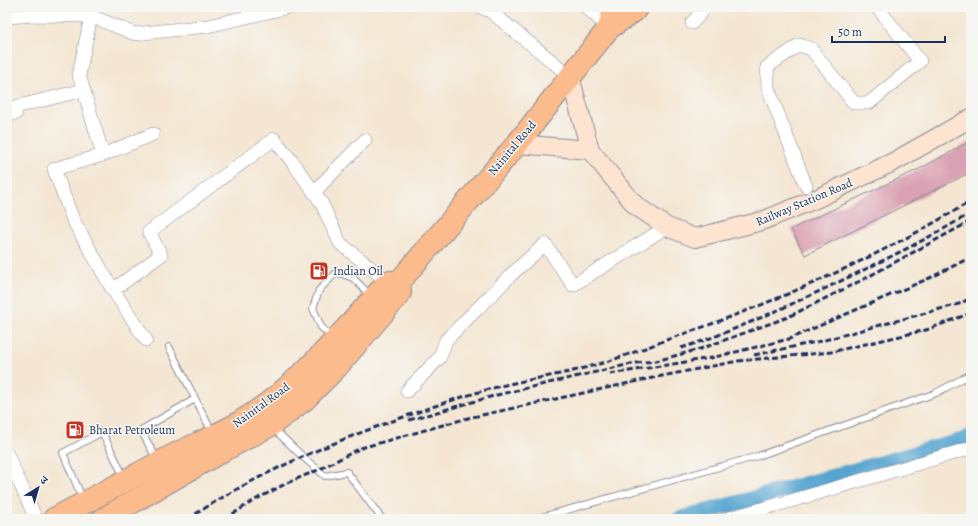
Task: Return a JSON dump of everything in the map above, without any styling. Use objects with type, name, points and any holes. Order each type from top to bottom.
[{"type":"highway","name":"Nainital Road","points":[[54,519],[159,463],[271,425],[304,400],[336,368],[342,347],[374,298],[394,282],[516,144],[609,28],[615,7]]},
{"type":"highway","points":[[609,28],[634,11],[637,7]]},
{"type":"highway","name":"Nainital Road","points":[[103,519],[218,444],[237,424],[342,347],[400,293],[394,282]]},
{"type":"street","points":[[480,7],[490,11],[570,76]]},
{"type":"street","points":[[586,7],[609,28]]},
{"type":"street","points":[[692,23],[706,7]]},
{"type":"street","points":[[806,186],[768,88],[767,67],[799,45],[811,49],[854,103],[869,103],[920,62],[877,7]]},
{"type":"street","points":[[7,17],[85,13],[135,34],[208,26],[285,8]]},
{"type":"street","points":[[85,13],[79,75],[102,155]]},
{"type":"street","name":"Railway Station Road","points":[[570,76],[590,150],[635,205],[667,227],[695,238],[762,222],[818,198],[895,161],[971,118]]},
{"type":"street","points":[[7,115],[16,113],[15,107],[84,90]]},
{"type":"street","points":[[146,340],[113,290],[73,220],[54,169],[102,155],[153,134]]},
{"type":"street","points":[[113,290],[161,255],[149,232],[274,139],[321,202],[340,243],[394,282]]},
{"type":"street","points":[[314,192],[366,140]]},
{"type":"street","points":[[516,144],[590,150]]},
{"type":"street","points":[[407,391],[440,357],[446,340],[514,272],[545,244],[573,285],[667,227]]},
{"type":"street","points":[[726,519],[971,448]]},
{"type":"street","points":[[7,454],[36,519]]},
{"type":"lane","points":[[342,347],[321,326],[313,308],[319,290],[337,272],[353,278],[374,298]]},
{"type":"lane","points":[[169,347],[218,444]]},
{"type":"lane","points":[[535,519],[758,456],[936,393],[971,374]]},
{"type":"lane","points":[[159,463],[141,430],[195,398]]},
{"type":"lane","points":[[271,425],[303,457],[326,476],[347,472],[382,519]]},
{"type":"lane","points":[[84,503],[63,453],[102,432],[126,480]]},
{"type":"building","points":[[971,141],[971,172],[805,255],[791,229],[919,169]]},
{"type":"waterway","points":[[680,519],[964,440],[971,436]]},
{"type":"railway","points":[[188,519],[235,490],[284,465],[361,433],[455,399],[508,384],[577,370],[609,361],[786,295],[861,261],[971,201]]},
{"type":"railway","points":[[681,348],[735,329],[822,290],[916,244],[971,213]]},
{"type":"railway","points":[[409,420],[497,395],[635,363],[656,361],[700,349],[788,317],[862,280],[971,221]]},
{"type":"railway","points":[[610,374],[711,358],[789,339],[932,277],[971,257]]},
{"type":"railway","points":[[754,355],[821,341],[959,304],[971,298]]},
{"type":"railway","points":[[225,519],[253,501],[287,483],[318,470],[361,448],[468,418],[738,361],[831,352],[926,330],[971,313]]},
{"type":"place","name":"Indian Oil","points":[[319,271]]},
{"type":"place","name":"Bharat Petroleum","points":[[75,430]]}]
